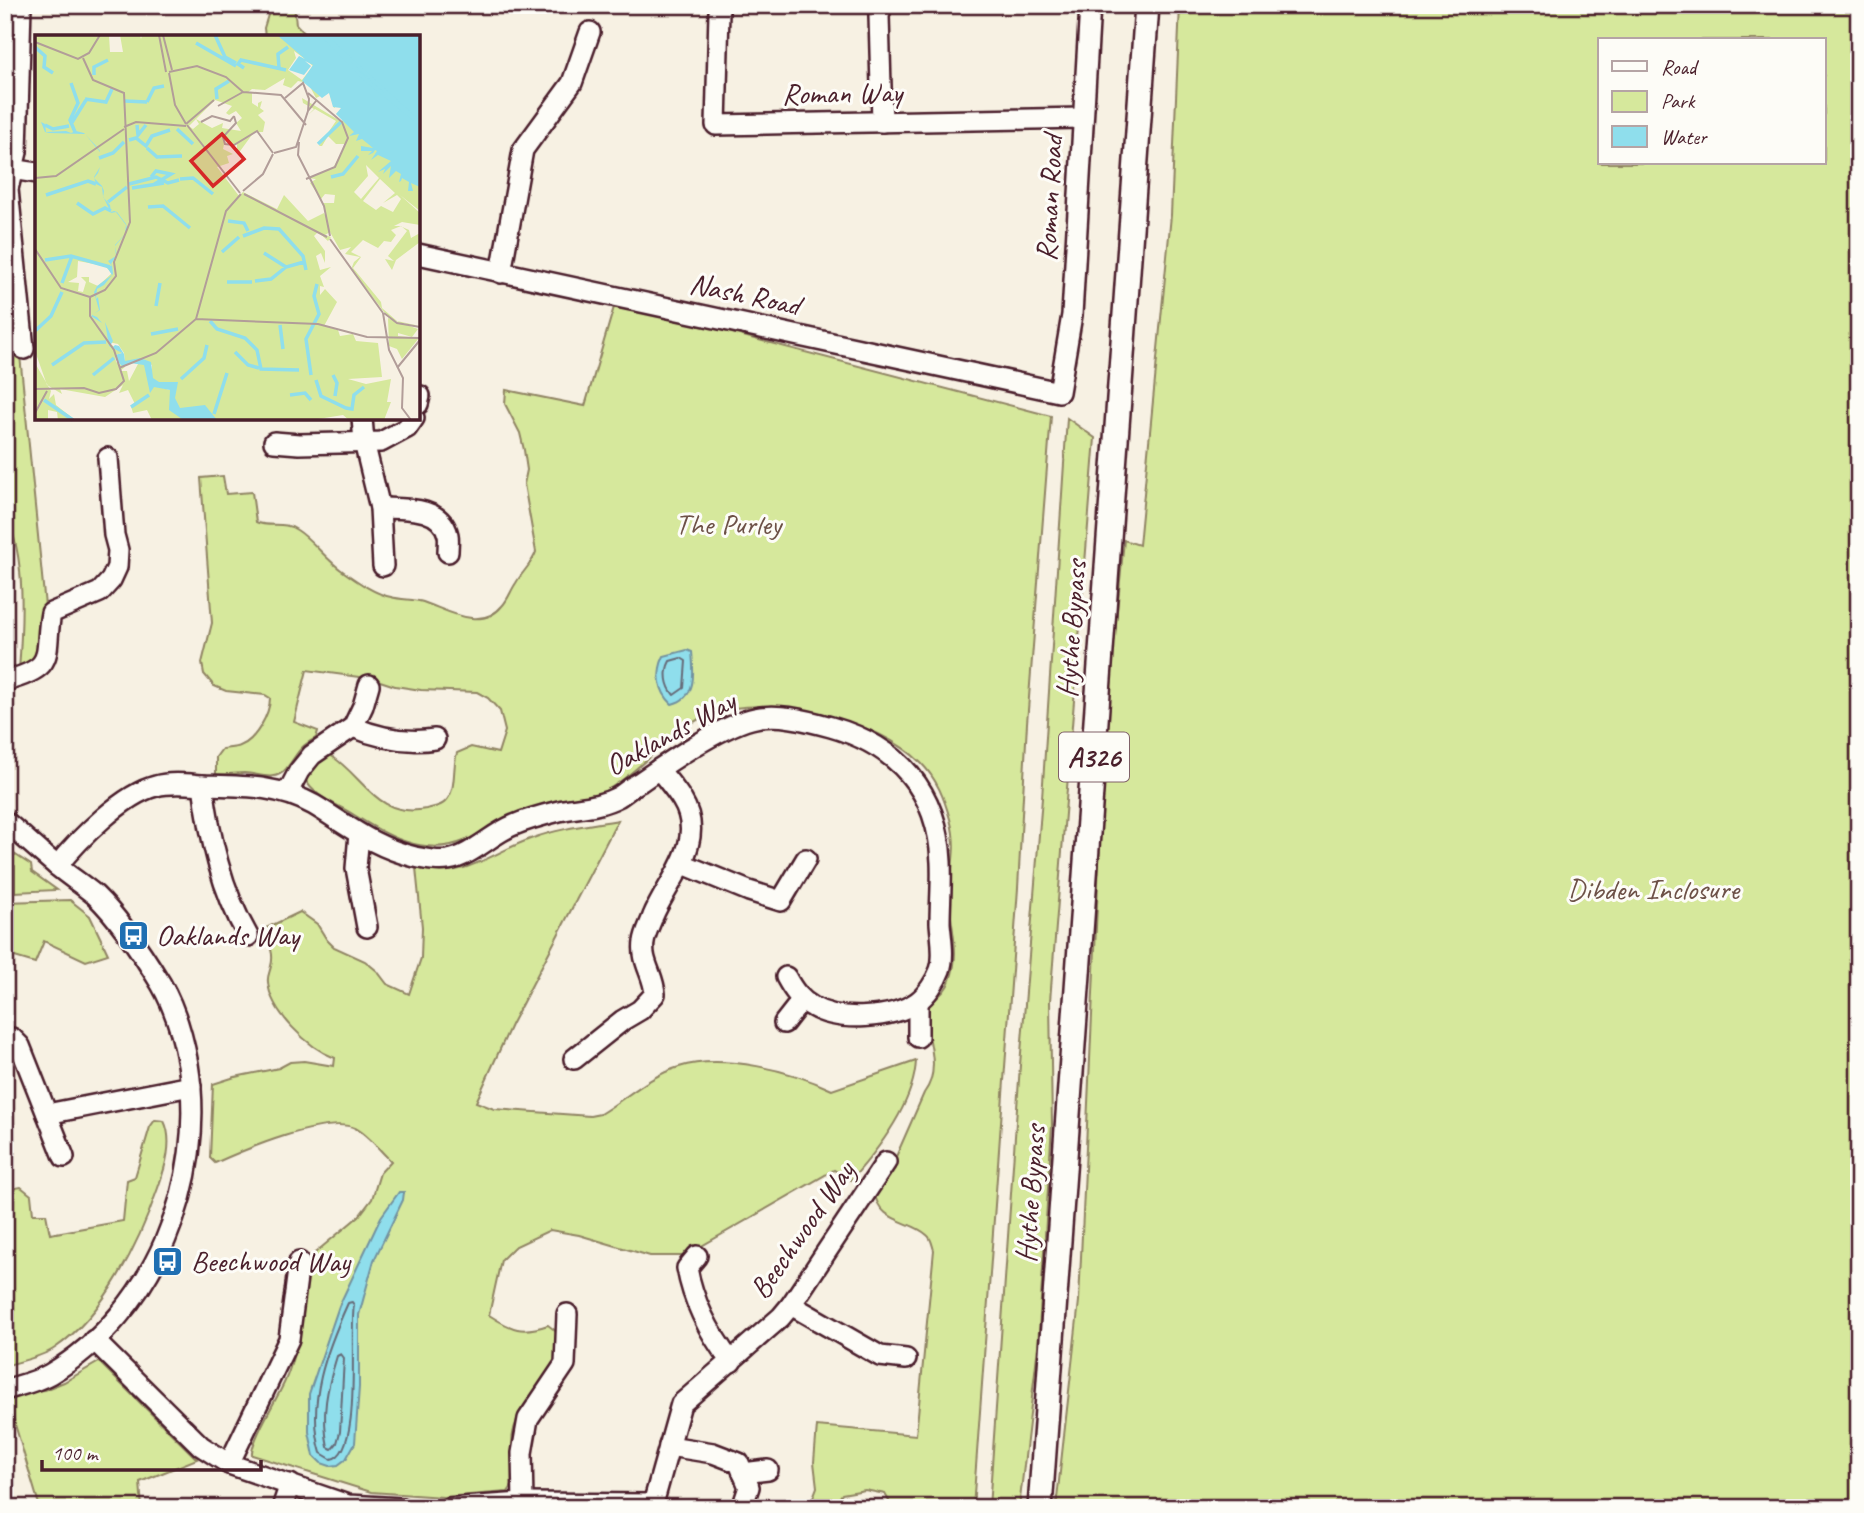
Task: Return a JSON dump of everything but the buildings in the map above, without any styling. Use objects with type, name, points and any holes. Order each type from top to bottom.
[{"type":"main road","name":"Hythe Bypass","points":[[1040,1508],[1147,5]]},
{"type":"street","points":[[882,5],[878,16],[882,122]]},
{"type":"street","name":"Roman Road","points":[[1059,392],[1072,315],[1090,5]]},
{"type":"street","name":"Roman Way","points":[[719,12],[716,125],[1082,118]]},
{"type":"street","points":[[15,16],[17,152],[8,168],[8,189],[24,349]]},
{"type":"street","points":[[501,273],[523,150],[572,83],[590,32]]},
{"type":"street","points":[[8,168],[35,173]]},
{"type":"street","name":"Nash Road","points":[[420,254],[1059,392]]},
{"type":"street","points":[[362,420],[364,442],[380,509],[383,566]]},
{"type":"street","points":[[274,442],[381,442],[407,428],[413,420]]},
{"type":"street","points":[[5,681],[22,677],[44,662],[49,648],[51,613],[100,592],[111,580],[117,566],[118,550],[114,535],[108,458]]},
{"type":"street","points":[[380,509],[413,510],[430,514],[440,520],[448,535],[447,552]]},
{"type":"street","points":[[288,792],[299,771],[312,755],[353,726],[369,685]]},
{"type":"street","name":"Oaklands Way","points":[[57,866],[106,817],[131,797],[155,786],[204,785],[264,787],[288,792],[389,850],[433,861],[450,860],[509,827],[540,816],[592,806],[618,797],[730,727],[768,715],[826,726],[859,736],[885,751],[904,767],[927,799],[938,832],[941,863],[941,967],[935,981],[918,1002]]},
{"type":"street","points":[[353,726],[369,734],[405,741],[435,739]]},
{"type":"street","points":[[574,1059],[623,1020],[640,1010],[655,994],[655,985],[643,957],[643,942],[659,903],[683,864],[690,837],[687,811],[659,769]]},
{"type":"street","points":[[204,785],[210,834],[220,875],[248,936]]},
{"type":"street","points":[[5,821],[96,896],[162,986],[183,1035],[193,1115],[186,1177],[173,1223],[142,1284],[114,1319],[74,1358],[47,1375],[5,1390]]},
{"type":"street","points":[[359,834],[356,868],[367,927]]},
{"type":"street","points":[[683,864],[786,903],[806,859]]},
{"type":"street","points":[[786,977],[802,1000],[816,1009],[846,1017],[884,1014],[918,1002],[918,1037]]},
{"type":"street","points":[[784,1023],[802,1000]]},
{"type":"street","points":[[5,1038],[12,1038],[20,1046],[64,1157]]},
{"type":"street","points":[[47,1114],[191,1086]]},
{"type":"street","name":"Beechwood Way","points":[[449,1508],[523,1503],[653,1504],[681,1404],[731,1362],[791,1305],[886,1162]]},
{"type":"street","points":[[697,1256],[687,1268],[690,1284],[718,1345],[731,1362]]},
{"type":"street","points":[[229,1464],[289,1339],[299,1262]]},
{"type":"street","points":[[791,1305],[880,1356],[906,1359]]},
{"type":"street","points":[[523,1503],[522,1453],[528,1419],[565,1364],[567,1314]]},
{"type":"street","points":[[94,1340],[201,1446],[229,1464],[348,1505],[401,1508]]},
{"type":"street","points":[[669,1446],[713,1453],[739,1463],[749,1487],[742,1508]]},
{"type":"street","points":[[743,1473],[768,1470]]},
{"type":"street","points":[[282,1508],[290,1484]]},
{"type":"green space","points":[[271,5],[294,5],[296,24],[306,35],[265,35],[264,28]]},
{"type":"green space","name":"Dibden Inclosure","points":[[1180,5],[1859,5],[1859,1508],[1056,1508],[1079,1301],[1100,839],[1112,662],[1124,540],[1139,545],[1171,215]]},
{"type":"green space","name":"The Purley","points":[[614,307],[701,325],[1051,416],[973,1508],[889,1508],[885,1494],[865,1490],[842,1494],[833,1508],[809,1508],[817,1487],[814,1462],[817,1426],[916,1435],[934,1250],[927,1235],[888,1215],[882,1209],[874,1190],[895,1159],[929,1084],[933,1064],[924,1012],[948,985],[954,961],[950,907],[953,831],[939,789],[921,763],[879,734],[823,714],[764,706],[737,708],[713,713],[685,727],[625,778],[602,792],[525,810],[449,846],[419,845],[390,836],[319,795],[305,779],[309,770],[330,755],[372,794],[395,808],[409,810],[437,806],[446,801],[452,791],[457,753],[471,747],[498,753],[505,731],[500,711],[488,698],[477,692],[421,690],[374,679],[307,670],[294,722],[318,731],[316,738],[301,748],[286,769],[276,776],[216,774],[216,757],[222,749],[240,746],[251,739],[264,719],[270,698],[265,695],[226,691],[214,686],[204,674],[202,663],[212,623],[201,478],[223,476],[226,494],[252,492],[256,522],[292,527],[309,539],[337,567],[379,593],[423,602],[464,617],[494,614],[506,601],[536,552],[524,484],[527,470],[524,450],[520,433],[505,404],[506,390],[585,406]]},
{"type":"green space","points":[[19,345],[45,606],[44,632],[37,658],[19,671],[22,613],[20,570],[12,532],[5,516],[5,347]]},
{"type":"green space","points":[[1067,418],[1095,438],[1050,1001],[1052,1125],[1038,1346],[1019,1508],[989,1508],[1042,798]]},
{"type":"green space","points":[[618,820],[511,1025],[476,1102],[494,1109],[590,1116],[600,1114],[658,1076],[697,1063],[757,1066],[797,1076],[832,1090],[916,1061],[909,1093],[893,1125],[851,1180],[834,1170],[684,1256],[650,1256],[579,1235],[550,1230],[514,1247],[501,1260],[489,1315],[517,1329],[548,1325],[558,1334],[561,1345],[552,1368],[516,1423],[512,1444],[514,1475],[508,1492],[443,1497],[371,1492],[252,1455],[255,1440],[291,1366],[310,1257],[359,1216],[372,1199],[380,1173],[391,1161],[360,1131],[342,1125],[325,1126],[285,1136],[215,1163],[210,1158],[213,1084],[279,1068],[290,1062],[304,1061],[334,1066],[335,1058],[302,1037],[276,1005],[268,980],[271,952],[262,930],[300,912],[317,924],[334,947],[365,961],[387,984],[409,994],[421,958],[422,927],[416,868],[448,871],[462,868],[543,835]]},
{"type":"green space","points":[[5,848],[31,865],[32,872],[57,890],[15,892],[15,866],[5,864]]},
{"type":"green space","points":[[70,900],[90,916],[108,954],[86,961],[44,941],[35,963],[5,956],[5,902]]},
{"type":"green space","points":[[155,1120],[164,1121],[167,1129],[166,1163],[141,1231],[118,1276],[105,1297],[73,1334],[50,1351],[5,1366],[5,1190],[21,1187],[31,1195],[33,1214],[46,1214],[50,1234],[123,1221],[127,1180],[135,1177],[150,1127]]},
{"type":"green space","points":[[99,1362],[197,1459],[140,1482],[142,1508],[40,1508],[8,1401],[27,1391],[44,1390],[64,1382]]},
{"type":"water","points":[[687,650],[692,652],[692,684],[686,696],[672,704],[661,687],[661,662],[664,656]]},
{"type":"water","points":[[399,1192],[404,1192],[403,1200],[374,1260],[359,1315],[359,1387],[355,1443],[346,1459],[338,1465],[330,1466],[321,1463],[314,1456],[309,1432],[309,1394],[339,1306],[381,1217]]},
{"type":"place","name":"Oaklands Way","points":[[133,935]]},
{"type":"place","name":"Beechwood Way","points":[[168,1261]]}]
